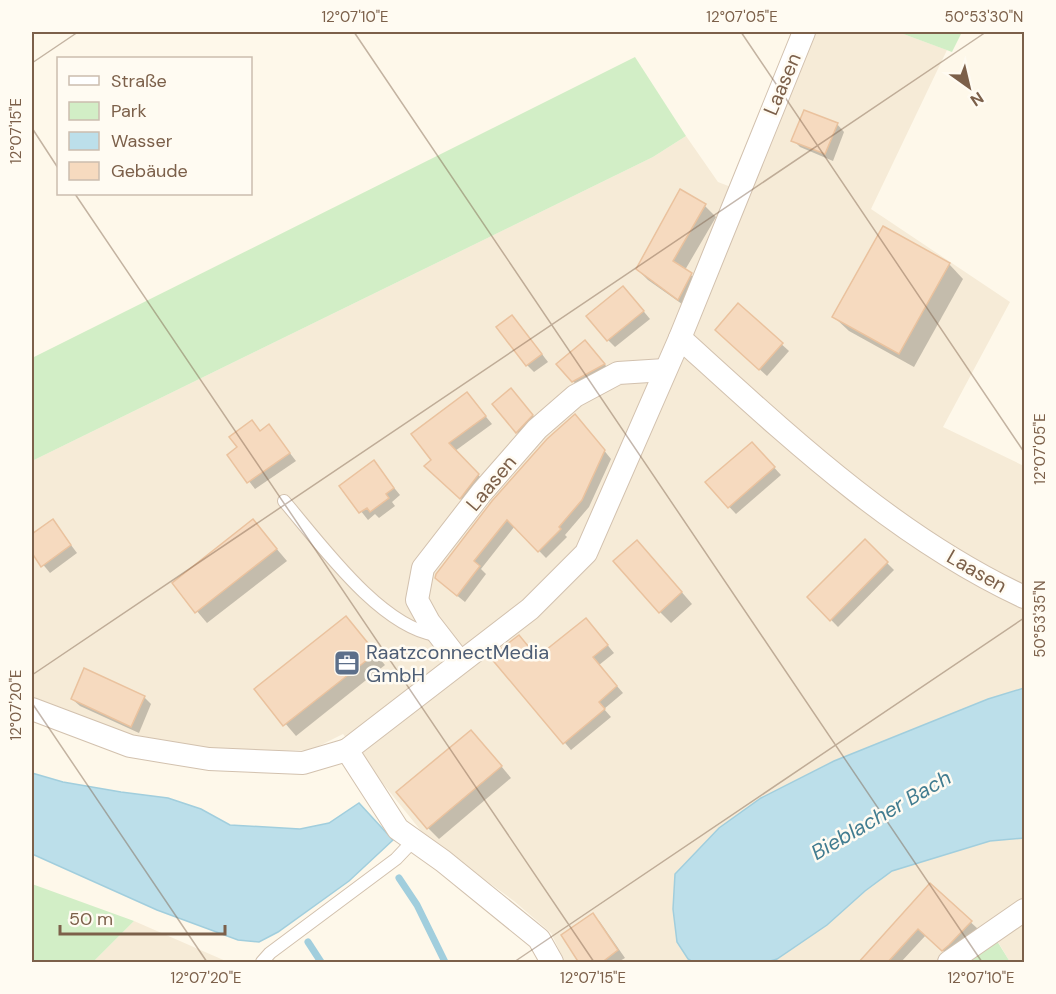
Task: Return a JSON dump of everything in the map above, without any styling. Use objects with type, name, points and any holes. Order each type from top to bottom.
[{"type":"street","name":"Laasen","points":[[32,709],[130,746],[209,759],[303,763],[347,750],[530,609],[586,553],[680,338],[804,32]]},
{"type":"street","name":"Laasen","points":[[680,338],[793,440],[872,502],[932,545],[997,585],[1024,597]]},
{"type":"street","name":"Laasen","points":[[460,662],[429,622],[417,600],[423,568],[482,492],[537,429],[575,396],[618,373],[665,370]]},
{"type":"street","points":[[347,750],[398,829],[443,861],[539,939],[552,963]]},
{"type":"street","points":[[949,963],[1024,910]]},
{"type":"lane","points":[[284,501],[350,577],[382,607],[401,622],[426,633],[439,635]]},
{"type":"lane","points":[[262,963],[279,946],[396,859],[414,840]]},
{"type":"shaded area","points":[[816,32],[898,32],[947,50],[871,209],[1010,302],[943,427],[1024,466],[1024,962],[1010,962],[988,925],[935,962],[565,962],[551,933],[514,901],[426,837],[343,734],[311,750],[256,751],[189,747],[126,735],[32,699],[32,461],[653,157],[686,136],[718,182],[749,194]]},
{"type":"shaded area","points":[[134,921],[228,962],[93,962]]},
{"type":"green space","points":[[898,32],[962,32],[952,52]]},
{"type":"green space","points":[[635,57],[686,136],[653,157],[32,461],[32,358]]},
{"type":"green space","points":[[32,884],[134,921],[93,962],[32,962]]},
{"type":"green space","points":[[997,941],[1010,962],[967,962]]},
{"type":"water","name":"Bieblacher Bach","points":[[1024,688],[1024,838],[990,841],[892,871],[865,891],[827,925],[777,959],[767,962],[693,962],[688,959],[677,942],[673,909],[675,874],[719,828],[761,798],[834,761],[988,699]]},
{"type":"water","points":[[32,773],[63,782],[168,798],[201,809],[230,825],[300,829],[329,823],[359,803],[393,840],[349,881],[278,932],[259,942],[238,940],[157,910],[32,854]]},
{"type":"building","points":[[804,110],[838,123],[825,154],[791,141]]},
{"type":"building","points":[[680,189],[706,204],[673,261],[692,273],[678,300],[636,269]]},
{"type":"building","points":[[883,226],[950,263],[899,354],[832,317]]},
{"type":"building","points":[[623,286],[644,311],[607,341],[586,316]]},
{"type":"building","points":[[738,303],[783,343],[759,370],[715,330]]},
{"type":"building","points":[[512,315],[542,354],[526,366],[496,327]]},
{"type":"building","points":[[585,340],[605,364],[572,382],[556,364]]},
{"type":"building","points":[[511,388],[533,415],[516,433],[492,404]]},
{"type":"building","points":[[467,392],[486,416],[449,443],[479,474],[460,499],[424,466],[431,460],[411,434]]},
{"type":"building","points":[[575,414],[605,450],[582,500],[559,527],[561,529],[538,552],[507,520],[474,561],[480,566],[457,596],[435,578],[436,574],[492,501],[547,439]]},
{"type":"building","points":[[252,420],[260,431],[269,424],[290,453],[247,483],[227,455],[237,447],[229,437]]},
{"type":"building","points":[[752,442],[775,467],[728,508],[705,482]]},
{"type":"building","points":[[374,460],[394,488],[386,494],[389,498],[370,512],[367,508],[359,513],[339,486]]},
{"type":"building","points":[[53,519],[71,545],[41,567],[32,553],[32,534]]},
{"type":"building","points":[[253,519],[277,549],[195,613],[172,583]]},
{"type":"building","points":[[865,539],[888,562],[830,621],[807,597]]},
{"type":"building","points":[[637,540],[682,592],[659,613],[613,561]]},
{"type":"building","points":[[346,616],[376,653],[283,726],[254,689]]},
{"type":"building","points":[[586,618],[608,645],[593,657],[617,686],[599,702],[605,709],[563,744],[490,657],[519,635],[537,657]]},
{"type":"building","points":[[84,668],[145,696],[131,727],[71,699]]},
{"type":"building","points":[[471,730],[502,766],[427,829],[396,792]]},
{"type":"building","points":[[930,883],[972,921],[942,951],[918,929],[887,963],[858,963]]},
{"type":"building","points":[[593,913],[618,950],[601,963],[579,963],[561,935]]},
{"type":"waterway","points":[[399,878],[417,905],[445,962]]},
{"type":"waterway","points":[[308,942],[321,962]]},
{"type":"place","name":"RaatzconnectMedia GmbH","points":[[347,663]]}]
